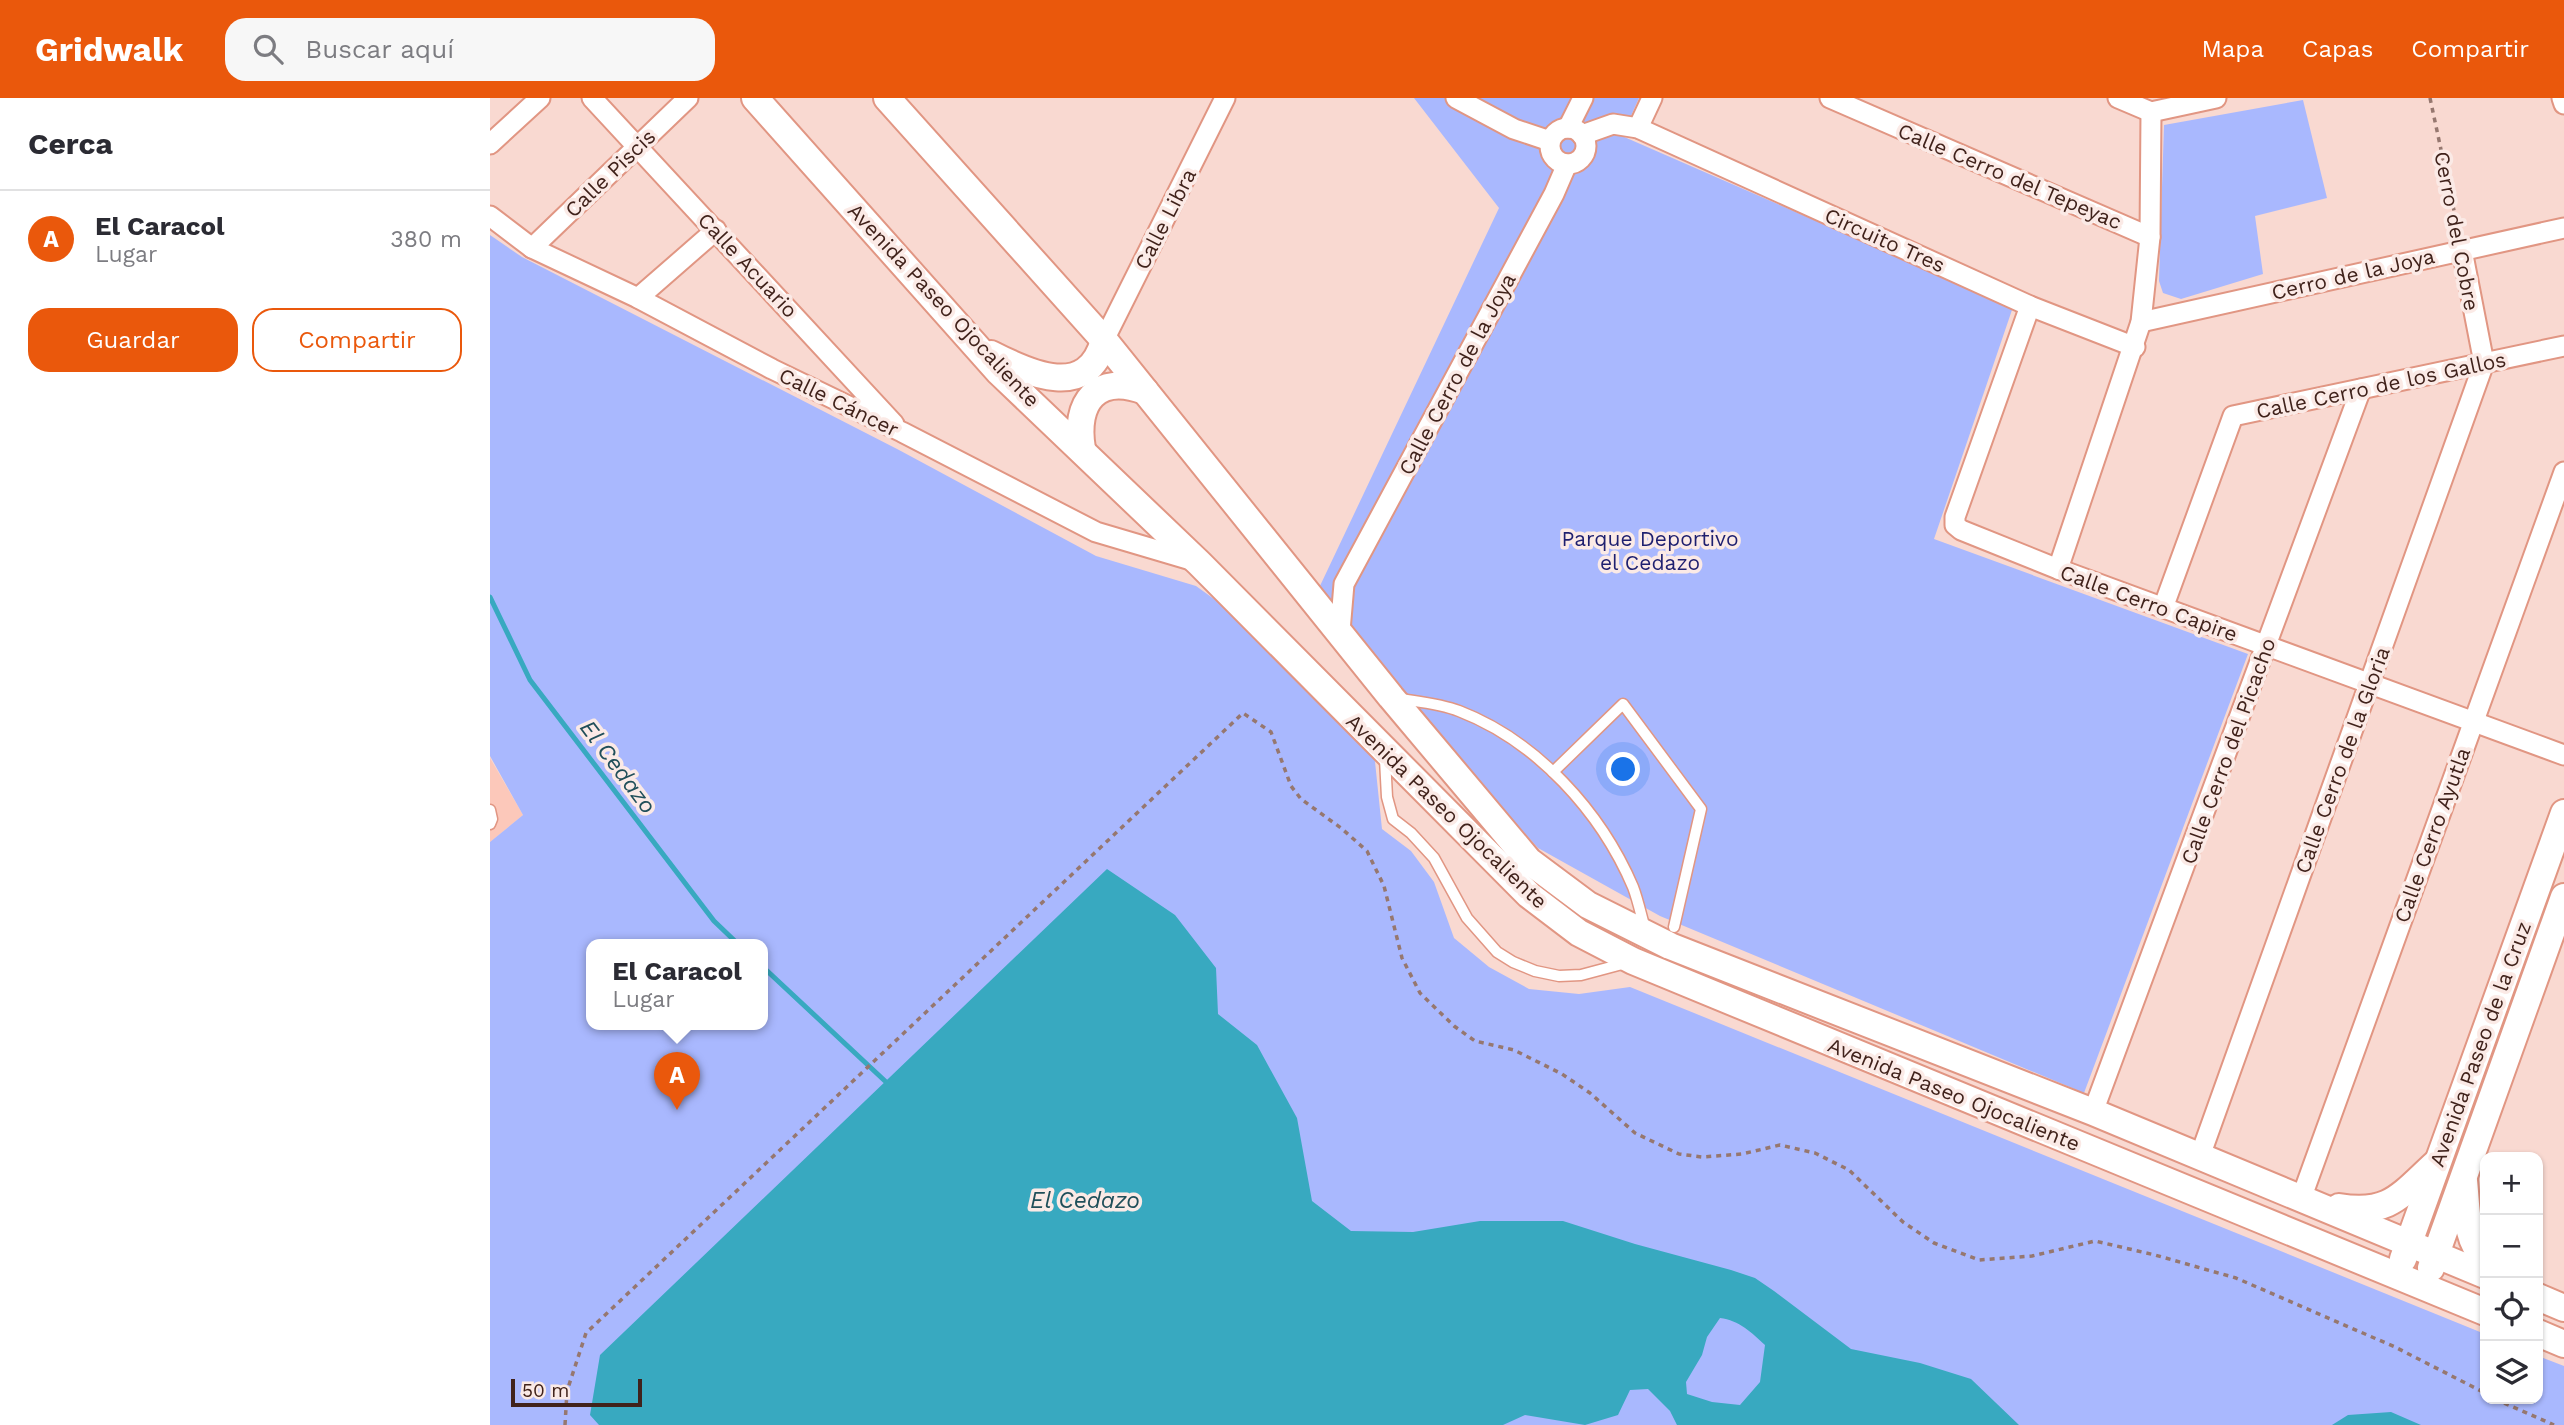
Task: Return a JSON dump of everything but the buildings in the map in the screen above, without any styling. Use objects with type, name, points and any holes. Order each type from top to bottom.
[{"type":"main road","name":"Avenida Paseo Ojocaliente","points":[[755,98],[999,372],[1199,562],[1529,895],[1579,933],[1633,961],[2480,1309]]},
{"type":"main road","name":"Avenida Paseo Ojocaliente","points":[[887,98],[1104,340],[1391,697],[1529,861],[1588,905],[1647,936],[2093,1112],[2480,1273]]},
{"type":"main road","points":[[977,346],[1007,362],[1042,375],[1063,379],[1091,368],[1100,355],[1104,340]]},
{"type":"main road","points":[[1082,449],[1079,432],[1084,410],[1092,395],[1105,386],[1126,384],[1145,391]]},
{"type":"main road","name":"Avenida Paseo de la Cruz","points":[[2397,1276],[2564,813]]},
{"type":"main road","name":"Avenida Paseo de la Cruz","points":[[2424,1286],[2564,897]]},
{"type":"main road","points":[[2307,1201],[2360,1210],[2378,1208],[2395,1201],[2438,1161]]},
{"type":"main road","points":[[2463,1173],[2472,1238],[2480,1254]]},
{"type":"main road","points":[[2543,1299],[2564,1308]]},
{"type":"main road","points":[[2543,1335],[2564,1344]]},
{"type":"street","points":[[490,144],[540,98]]},
{"type":"street","name":"Calle Acuario","points":[[592,98],[902,432]]},
{"type":"street","name":"Calle Piscis","points":[[532,248],[688,98]]},
{"type":"street","name":"Calle Libra","points":[[1104,340],[1225,98]]},
{"type":"street","points":[[1457,98],[1514,129],[1550,141]]},
{"type":"street","points":[[1583,98],[1575,131],[1585,150],[1575,163],[1559,162],[1553,157],[1550,141],[1560,129],[1575,131],[1614,124],[1638,128],[1652,98]]},
{"type":"street","name":"Calle Cerro del Tepeyac","points":[[1830,98],[2150,237]]},
{"type":"street","points":[[2118,98],[2151,112],[2216,98]]},
{"type":"street","points":[[2562,98],[2564,104]]},
{"type":"street","points":[[2058,569],[2135,347],[2141,322],[2150,237],[2151,112]]},
{"type":"street","name":"Circuito Tres","points":[[1638,128],[2030,306],[2135,347]]},
{"type":"street","name":"Calle Cerro de la Joya","points":[[1344,584],[1567,164]]},
{"type":"street","name":"Calle Cáncer","points":[[490,216],[532,248],[638,298],[772,369],[902,432],[1096,532],[1199,562]]},
{"type":"street","name":"Cerro de la Joya","points":[[2141,322],[2564,228]]},
{"type":"street","points":[[638,298],[716,230]]},
{"type":"street","name":"Cerro del Cobre","points":[[2462,250],[2484,363]]},
{"type":"street","name":"Calle Cerro Capire","points":[[2030,306],[1955,517],[1955,525],[1961,530],[2058,569],[2564,755]]},
{"type":"street","name":"Calle Cerro de los Gallos","points":[[2163,608],[2233,416],[2564,346]]},
{"type":"street","name":"Calle Cerro de la Gloria","points":[[2200,1156],[2484,363]]},
{"type":"street","name":"Calle Cerro del Picacho","points":[[2093,1112],[2361,389]]},
{"type":"street","name":"Calle Cerro Ayutla","points":[[2307,1201],[2473,721],[2564,472]]},
{"type":"street","points":[[1310,596],[1344,584],[1340,631]]},
{"type":"lane","points":[[1391,697],[1459,711],[1521,745],[1553,772],[1580,800],[1601,830],[1633,888],[1647,936]]},
{"type":"lane","points":[[1553,772],[1623,704],[1701,809],[1674,927]]},
{"type":"lane","points":[[1385,752],[1387,796],[1393,819],[1411,833],[1434,858],[1467,918],[1497,952],[1524,967],[1559,976],[1581,975],[1633,961]]},
{"type":"lane","points":[[490,810],[490,824]]},
{"type":"path","name":"Cerro del Cobre","points":[[2430,98],[2462,250]]},
{"type":"path","points":[[565,1425],[567,1391],[586,1333],[1243,713],[1271,732],[1291,786],[1301,799],[1367,850],[1384,886],[1402,958],[1420,993],[1454,1026],[1475,1041],[1514,1050],[1562,1074],[1590,1093],[1635,1133],[1679,1154],[1702,1157],[1742,1154],[1780,1145],[1815,1153],[1849,1170],[1903,1222],[1934,1243],[1979,1260],[2032,1256],[2095,1241],[2236,1278],[2395,1347],[2480,1390]]},
{"type":"path","points":[[2506,1404],[2554,1425]]},
{"type":"shaded area","points":[[490,758],[523,815],[490,842]]},
{"type":"green space","name":"Parque Deportivo el Cedazo","points":[[1414,98],[1639,98],[1622,136],[2013,307],[1934,539],[2248,654],[2084,1093],[1660,916],[1538,848],[1427,725],[1319,588],[1499,208]]},
{"type":"green space","points":[[2303,100],[2327,198],[2255,216],[2263,274],[2181,299],[2163,293],[2159,281],[2164,125]]},
{"type":"green space","points":[[490,235],[522,257],[899,450],[1096,556],[1196,586],[1278,645],[1374,752],[1382,829],[1411,851],[1434,882],[1454,938],[1489,967],[1529,989],[1579,994],[1630,987],[2480,1332],[2480,1404],[2543,1404],[2543,1358],[2564,1366],[2564,1425],[490,1425],[490,842],[523,815],[490,756]]},
{"type":"water","name":"El Cedazo","points":[[1107,869],[1175,915],[1216,968],[1218,1014],[1257,1045],[1297,1118],[1312,1201],[1351,1231],[1413,1232],[1480,1221],[1563,1221],[1755,1278],[1851,1349],[1920,1363],[1971,1379],[2019,1425],[1677,1425],[1670,1411],[1648,1389],[1630,1390],[1618,1415],[1585,1425],[1525,1415],[1503,1425],[599,1425],[590,1415],[600,1355]],"holes":[[[1720,1318],[1745,1328],[1765,1345],[1760,1382],[1740,1405],[1712,1402],[1687,1394],[1686,1382],[1702,1355],[1707,1337]]]},
{"type":"water","points":[[2391,1412],[2421,1425],[2332,1425],[2348,1415]]},
{"type":"waterway","name":"El Cedazo","points":[[490,597],[530,680],[714,921],[733,939]]},
{"type":"waterway","name":"El Cedazo","points":[[768,972],[885,1081]]},
{"type":"place","name":"El Caracol","points":[[677,1110]]}]
